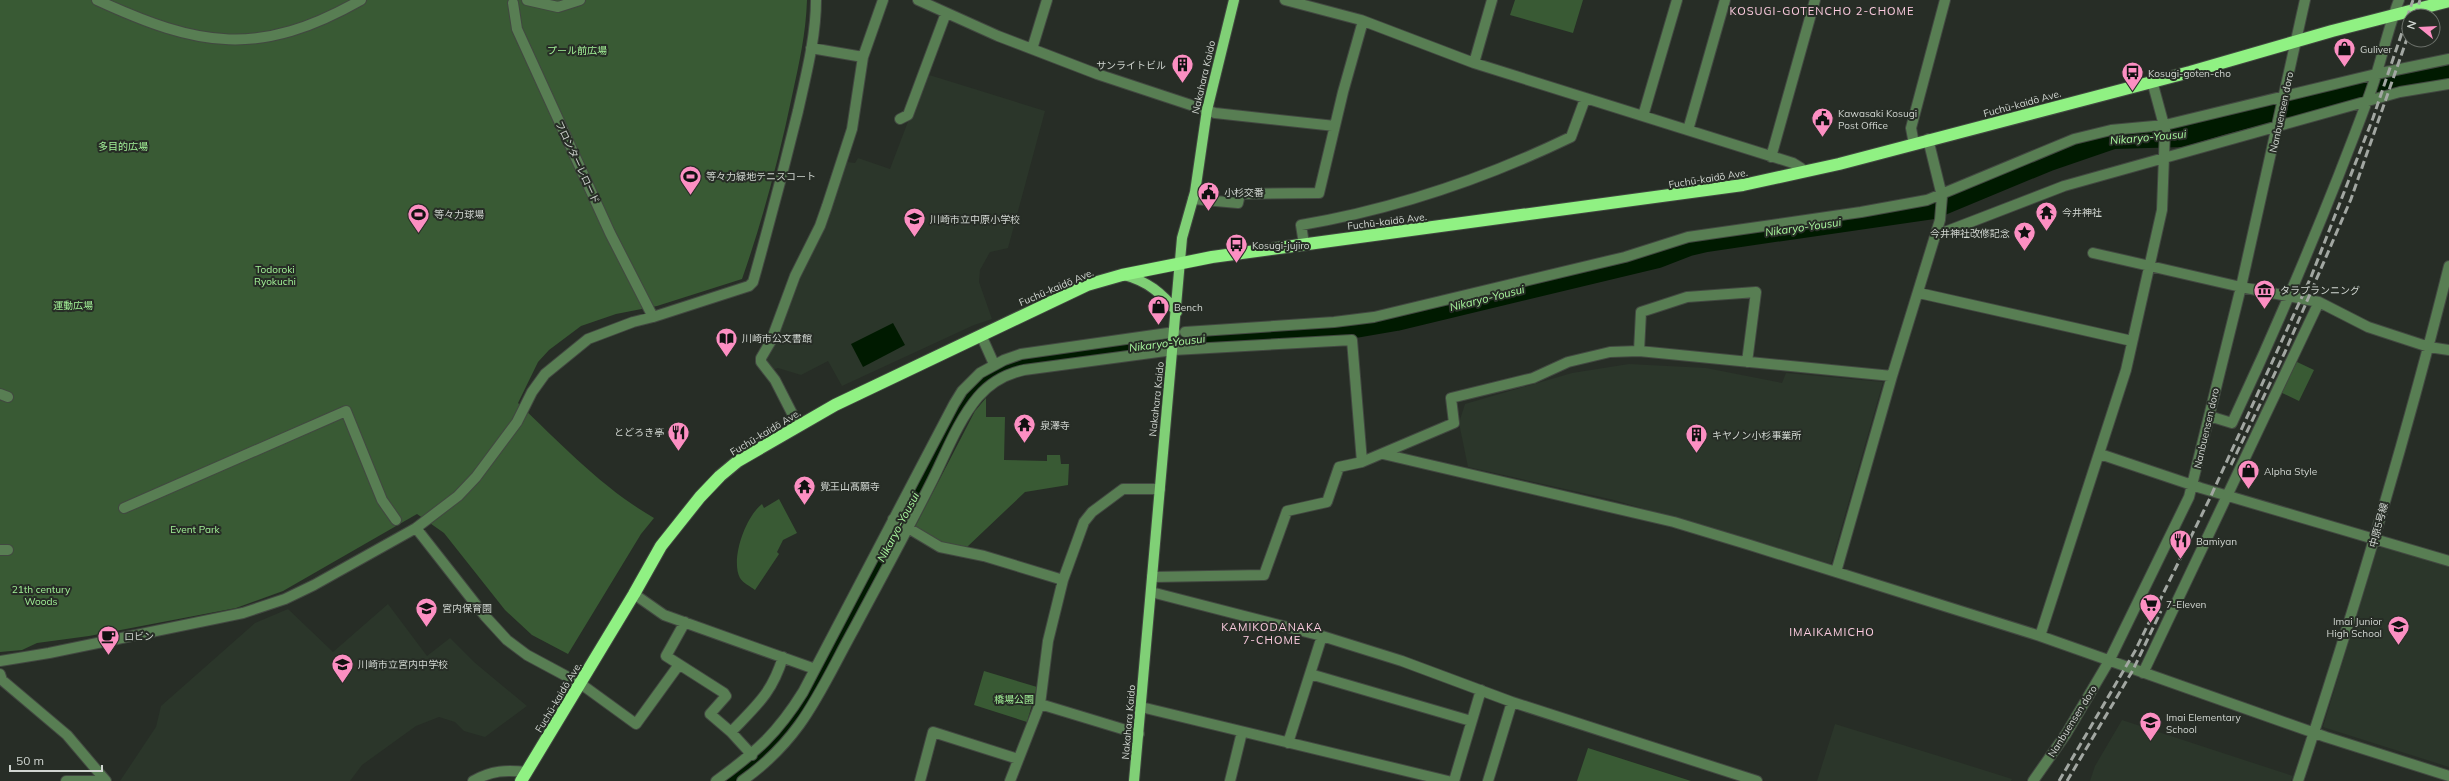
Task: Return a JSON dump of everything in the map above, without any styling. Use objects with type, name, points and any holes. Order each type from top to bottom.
[{"type":"highway","name":"Fuchū-kaidō Ave.","points":[[524,776],[634,594],[661,546],[700,497],[720,476],[738,461],[798,425],[1081,287],[1122,275],[1181,263],[1304,244],[1743,185],[1914,144],[1928,139],[2152,81],[2449,1]]},
{"type":"main road","name":"Nakahara Kaido","points":[[1134,781],[1173,350],[1180,332],[1177,312],[1182,238],[1193,199],[1207,110],[1234,0]]},
{"type":"main road","points":[[1122,275],[1145,283],[1166,299],[1177,312]]},
{"type":"street","points":[[97,0],[162,28],[184,34],[222,40],[268,37],[300,29],[324,20],[361,0]]},
{"type":"street","points":[[527,0],[558,7],[580,0]]},
{"type":"street","points":[[0,661],[49,653],[243,613],[285,599],[344,569],[416,528],[458,496],[476,477],[518,422],[538,382],[556,364],[588,339],[608,330],[749,286],[753,282],[779,190],[811,48],[816,17],[816,0]]},
{"type":"street","points":[[798,425],[775,380],[761,362],[761,358],[770,341],[795,276],[820,226],[827,206],[852,129],[864,56],[883,0]]},
{"type":"street","points":[[918,0],[1032,49],[1097,74],[1215,113],[1335,126]]},
{"type":"street","points":[[1032,49],[1048,0]]},
{"type":"street","points":[[1285,0],[1363,21],[1474,63],[1793,163],[1801,168],[1802,172]]},
{"type":"street","points":[[1474,63],[1492,0]]},
{"type":"street","points":[[1643,116],[1676,0]]},
{"type":"street","points":[[1688,130],[1725,0]]},
{"type":"street","points":[[1771,157],[1816,0]]},
{"type":"street","points":[[1914,144],[1911,128],[1945,0]]},
{"type":"street","name":"Nanbuensen doro","points":[[2033,781],[2066,734],[2108,661],[2193,484],[2279,123],[2305,0]]},
{"type":"street","points":[[2209,416],[2232,424],[2290,297],[2368,98],[2399,0]]},
{"type":"street","name":"フロンターレロード","points":[[513,3],[517,29],[610,233],[653,317]]},
{"type":"street","points":[[900,119],[908,115],[946,13]]},
{"type":"street","points":[[1193,199],[1238,204],[1240,194],[1319,193],[1363,21]]},
{"type":"street","points":[[811,48],[864,56]]},
{"type":"street","points":[[716,781],[752,755],[786,720],[815,669],[962,391],[980,373],[994,364],[1021,354],[1180,332],[1334,322],[1374,317],[1625,257],[1688,237],[1861,212],[1942,196],[2074,139],[2111,130],[2165,127],[2284,97],[2449,59]]},
{"type":"street","points":[[2040,636],[2126,370],[2162,210],[2166,143],[2165,127],[2152,81]]},
{"type":"street","points":[[1937,235],[2064,186],[2164,159],[2279,123],[2368,98],[2449,84]]},
{"type":"street","points":[[1304,244],[1301,225],[1382,208],[1468,180],[1514,164],[1571,137],[1585,99]]},
{"type":"street","points":[[1836,572],[1892,376],[1937,235],[1942,196],[1928,139]]},
{"type":"street","points":[[2093,253],[2149,264],[2241,287],[2319,302],[2360,324],[2429,347],[2449,350]]},
{"type":"street","name":"中原5号線","points":[[2298,781],[2374,540],[2429,347],[2449,266]]},
{"type":"street","points":[[1639,351],[1641,312],[1687,297],[1756,292],[1747,362]]},
{"type":"street","points":[[1919,293],[2132,341]]},
{"type":"street","points":[[2143,673],[2229,496],[2319,302]]},
{"type":"street","points":[[981,335],[994,364]]},
{"type":"street","points":[[742,781],[773,756],[795,733],[817,699],[908,528],[966,414],[984,390],[1001,378],[1024,370],[1173,350],[1352,340],[1362,462]]},
{"type":"street","points":[[1152,577],[1264,575],[1286,511],[1327,502],[1339,467],[1362,462],[1383,454],[1454,423],[1451,398],[1533,378],[1568,362],[1610,352],[1639,351],[1892,376]]},
{"type":"street","points":[[124,508],[346,411],[382,500],[396,520]]},
{"type":"street","points":[[1383,454],[1674,522],[2040,636],[2314,733],[2449,776]]},
{"type":"street","points":[[2100,454],[2229,496],[2449,561]]},
{"type":"street","points":[[1010,781],[1040,704],[1048,641],[1063,580],[1084,522],[1092,512],[1123,489],[1160,489]]},
{"type":"street","points":[[893,519],[940,547],[984,556],[1063,580]]},
{"type":"street","points":[[416,528],[485,616],[507,640],[527,655],[580,684],[636,724],[678,666]]},
{"type":"street","points":[[1151,592],[1322,636],[1402,661],[1512,702],[1757,781]]},
{"type":"street","points":[[634,594],[664,615],[815,669]]},
{"type":"street","points":[[685,622],[666,656],[678,666],[724,693],[726,696],[710,714],[732,732],[752,755]]},
{"type":"street","points":[[1288,743],[1322,636]]},
{"type":"street","points":[[732,732],[766,697],[776,678],[783,657]]},
{"type":"street","points":[[0,674],[2,680],[67,735],[106,781]]},
{"type":"street","points":[[1310,674],[1471,721]]},
{"type":"street","points":[[1454,781],[1481,690]]},
{"type":"street","points":[[1488,781],[1512,702]]},
{"type":"street","points":[[1040,704],[1139,734]]},
{"type":"street","points":[[1141,707],[1448,781]]},
{"type":"street","points":[[920,781],[934,732],[1018,759]]},
{"type":"street","points":[[1230,781],[1242,732]]},
{"type":"street","points":[[474,781],[488,773],[499,770],[524,776]]},
{"type":"street","points":[[66,781],[98,781]]},
{"type":"shaded area","name":"川崎市立中原小学校","points":[[926,74],[1045,111],[1008,248],[990,252],[980,270],[979,282],[992,319],[974,325],[842,386],[828,361],[801,375],[778,368],[772,370],[766,362],[767,357],[807,263],[823,230],[847,162],[855,163],[858,158],[890,169]]},
{"type":"shaded area","points":[[893,323],[905,345],[863,367],[851,344]]},
{"type":"shaded area","points":[[1629,364],[1706,368],[1782,383],[1786,373],[1883,382],[1831,564],[1614,500],[1468,467],[1459,423],[1465,404],[1572,373]]},
{"type":"shaded area","name":"Imai Junior High School","points":[[2383,546],[2449,566],[2449,767],[2323,727],[2377,549]]},
{"type":"shaded area","name":"川崎市立宮内中学校","points":[[388,604],[427,656],[450,638],[474,662],[527,706],[485,737],[464,731],[455,722],[439,717],[416,726],[362,765],[350,781],[120,781],[156,727],[161,706],[255,623],[288,609],[333,652]]},
{"type":"shaded area","name":"Imai Elementary School","points":[[2122,720],[2293,776],[2291,781],[2090,781],[2095,766]]},
{"type":"shaded area","points":[[1835,724],[2012,779],[2011,781],[1817,781]]},
{"type":"green space","name":"Todoroki Ryokuchi","points":[[0,0],[807,0],[802,48],[782,142],[764,211],[742,279],[657,306],[616,314],[581,326],[549,350],[538,362],[518,403],[599,479],[635,506],[654,518],[641,534],[568,654],[532,635],[505,610],[444,533],[417,514],[283,591],[236,608],[89,636],[37,643],[22,650],[0,652]]},
{"type":"green space","points":[[1515,0],[1583,0],[1573,33],[1510,15]]},
{"type":"green space","points":[[2295,361],[2314,370],[2299,401],[2280,392]]},
{"type":"green space","points":[[986,398],[986,417],[1005,417],[1004,460],[1047,461],[1047,455],[1060,455],[1061,464],[1069,464],[1068,485],[1025,492],[967,547],[944,544],[916,528],[916,525],[975,411]]},
{"type":"green space","points":[[779,499],[797,533],[783,540],[777,552],[779,554],[755,590],[740,578],[737,570],[738,549],[745,528],[756,510],[762,504],[764,508]]},
{"type":"green space","name":"橋場公園","points":[[984,671],[1037,687],[1027,722],[974,705]]},
{"type":"green space","points":[[1588,748],[1691,781],[1577,781]]},
{"type":"waterway","name":"Nikaryo-Yousui","points":[[729,781],[759,759],[796,717],[823,672],[962,405],[983,381],[1015,364],[1054,357],[1191,339],[1253,337],[1338,330],[1396,320],[1658,257],[1689,245],[1706,241],[1933,208],[2049,160],[2113,138],[2182,136],[2225,123],[2373,85],[2449,71]]},
{"type":"railway","points":[[2059,781],[2135,651],[2210,498],[2311,277],[2373,118],[2413,0]]},
{"type":"railway","points":[[2418,8],[2420,0]]},
{"type":"railway","points":[[2231,465],[2285,352],[2351,199],[2404,48]]},
{"type":"railway","points":[[2067,781],[2133,670],[2161,611]]},
{"type":"place","name":"Guliver","points":[[2345,68]]},
{"type":"place","name":"サンライトビル","points":[[1182,84]]},
{"type":"place","name":"Kosugi-goten-cho","points":[[2133,92]]},
{"type":"place","name":"Kawasaki Kosugi Post Office","points":[[1823,138]]},
{"type":"place","name":"等々力緑地テニスコート","points":[[691,196]]},
{"type":"place","name":"小杉交番","points":[[1209,212]]},
{"type":"place","name":"今井神社","points":[[2046,232]]},
{"type":"place","name":"等々力球場","points":[[419,234]]},
{"type":"place","name":"川崎市立中原小学校","points":[[914,238]]},
{"type":"place","name":"今井神社改修記念","points":[[2025,252]]},
{"type":"place","name":"Kosugi-jujiro","points":[[1237,264]]},
{"type":"place","name":"タラプランニング","points":[[2265,310]]},
{"type":"place","name":"Bench","points":[[1159,326]]},
{"type":"place","name":"川崎市公文書館","points":[[727,358]]},
{"type":"place","name":"泉澤寺","points":[[1025,444]]},
{"type":"place","name":"とどろき亭","points":[[679,452]]},
{"type":"place","name":"キヤノン小杉事業所","points":[[1697,454]]},
{"type":"place","name":"Alpha Style","points":[[2248,490]]},
{"type":"place","name":"覺王山髙願寺","points":[[805,506]]},
{"type":"place","name":"Bamiyan","points":[[2181,560]]},
{"type":"place","name":"7-Eleven","points":[[2150,624]]},
{"type":"place","name":"宮内保育園","points":[[427,628]]},
{"type":"place","name":"Imai Junior High School","points":[[2398,646]]},
{"type":"place","name":"ロビン","points":[[109,656]]},
{"type":"place","name":"川崎市立宮内中学校","points":[[343,684]]},
{"type":"place","name":"Imai Elementary School","points":[[2150,742]]},
{"type":"district","name":"KOSUGI-GOTENCHO 2-CHOME","points":[[1822,11]]},
{"type":"district","name":"IMAIKAMICHO","points":[[1832,632]]},
{"type":"district","name":"KAMIKODANAKA 7-CHOME","points":[[1272,633]]},
{"type":"park label","name":"プール前広場","points":[[577,50]]},
{"type":"park label","name":"多目的広場","points":[[123,146]]},
{"type":"park label","name":"運動広場","points":[[73,305]]},
{"type":"park label","name":"Event Park","points":[[195,529]]},
{"type":"park label","name":"21th century Woods","points":[[41,594]]}]
